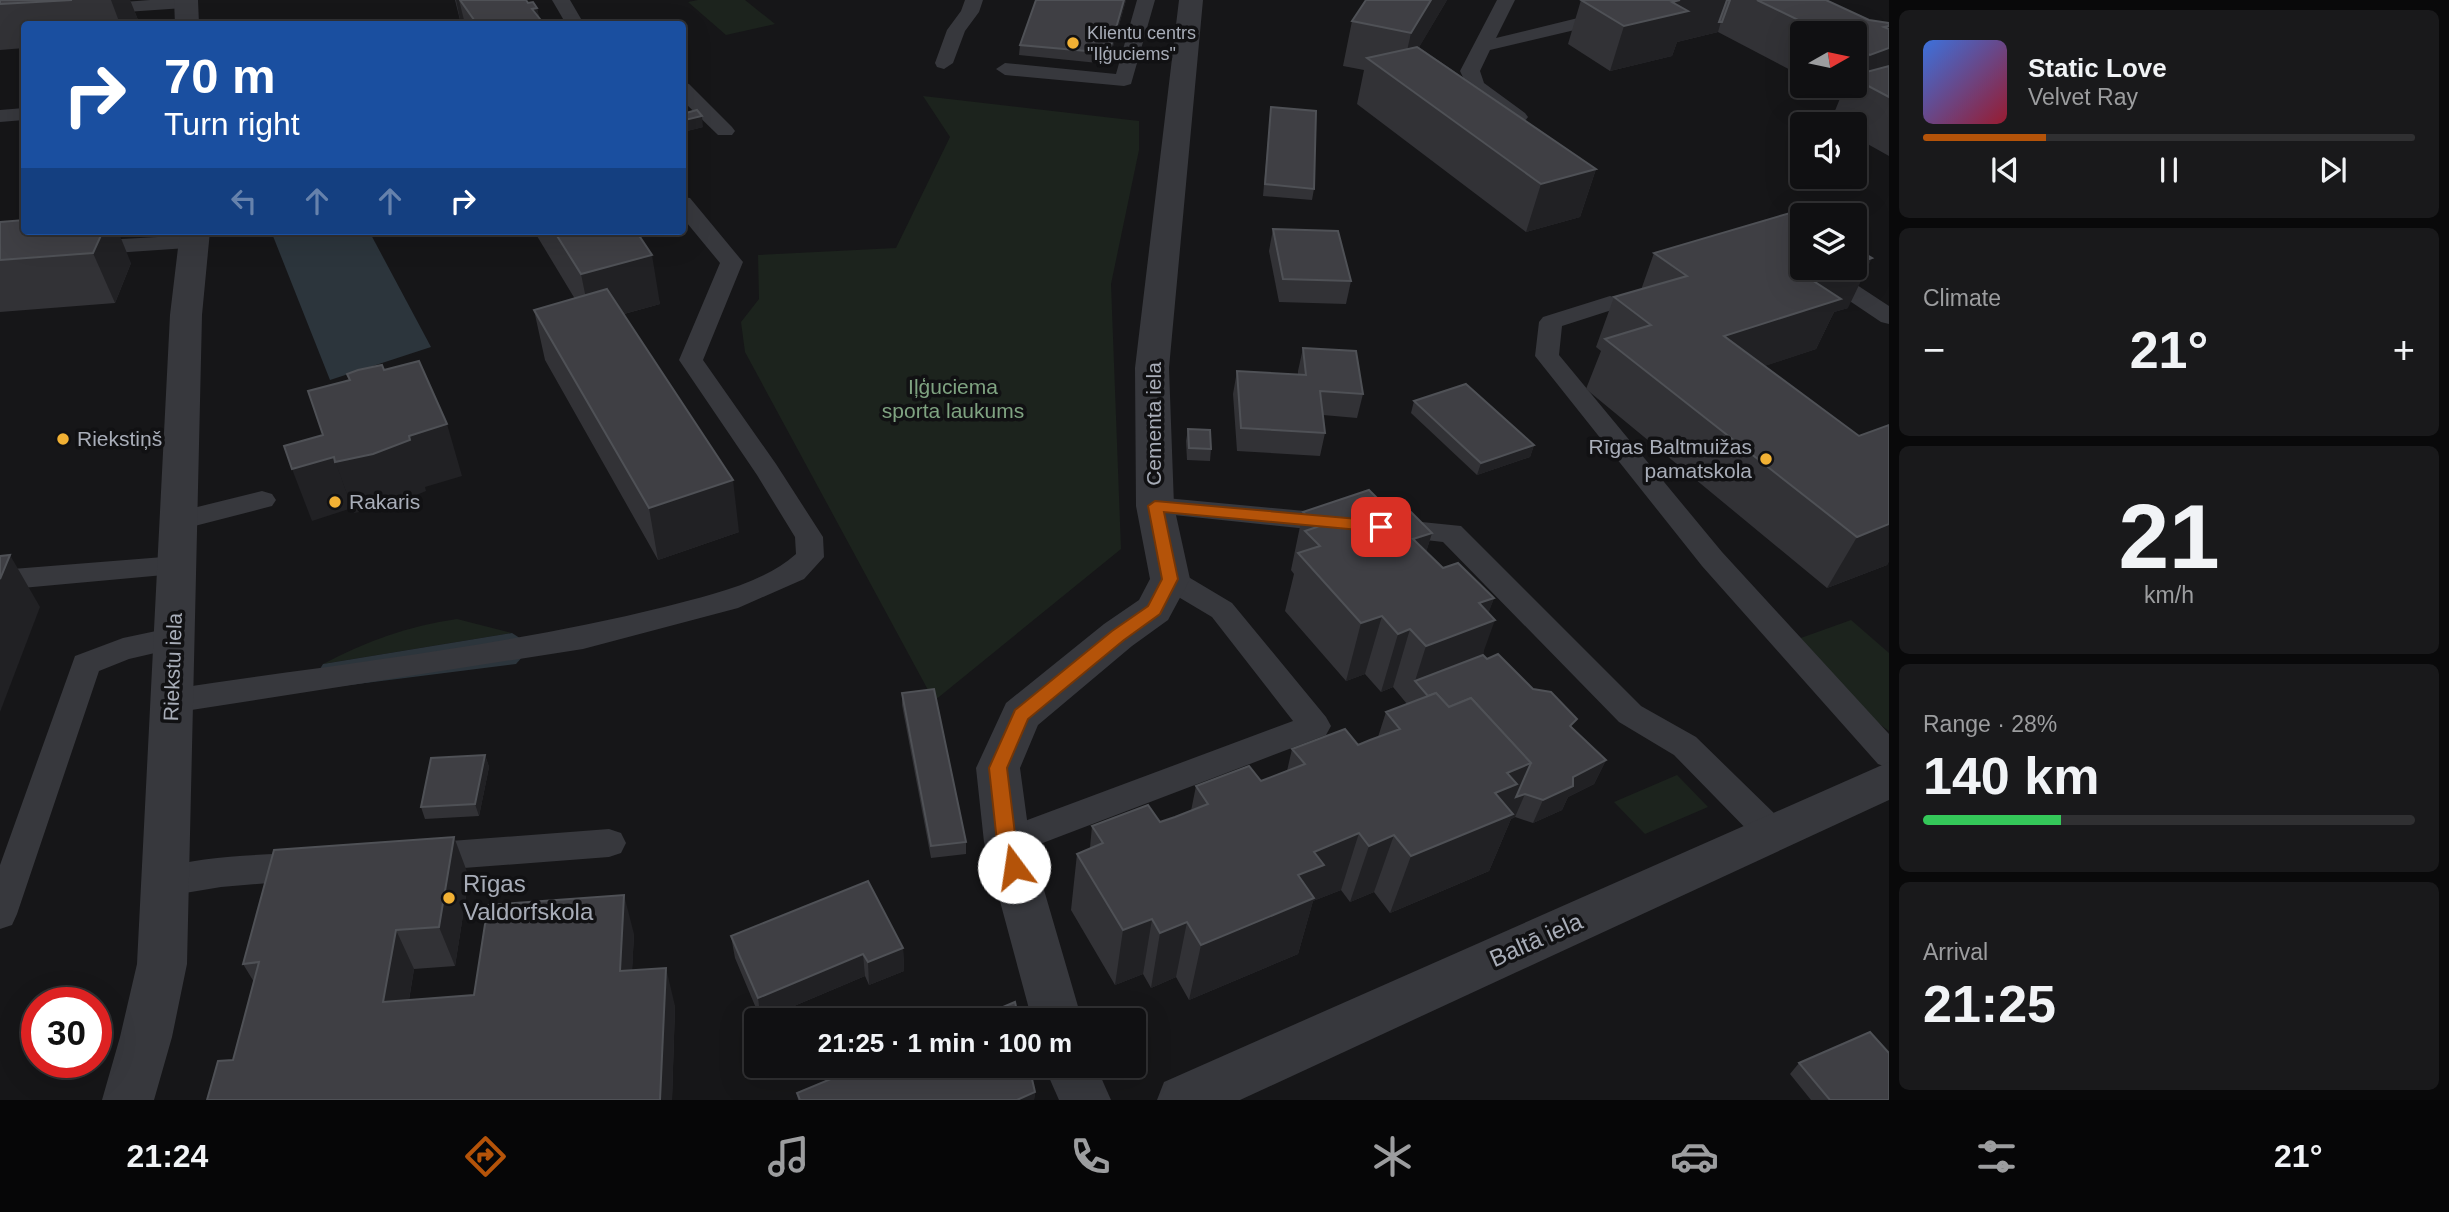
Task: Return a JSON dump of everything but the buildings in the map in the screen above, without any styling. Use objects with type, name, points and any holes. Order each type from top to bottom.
[{"type":"street","name":"Cementa iela","points":[[1170,579],[1155,506],[1152,368],[1191,0]]},
{"type":"street","name":"Riekstu iela","points":[[128,1100],[146,1037],[162,964],[186,315],[195,236]]},
{"type":"street","points":[[1054,1008],[1007,842],[998,768],[1021,715],[1118,635],[1154,610],[1170,579]]},
{"type":"street","name":"Baltā iela","points":[[1183,1100],[1889,780]]},
{"type":"street","points":[[1075,1078],[1085,1100]]},
{"type":"lane","points":[[561,0],[573,21]]},
{"type":"lane","points":[[944,63],[956,30],[970,12],[974,0]]},
{"type":"lane","points":[[1004,69],[1124,80],[1146,0]]},
{"type":"lane","points":[[1506,0],[1470,71],[1476,86],[1532,127]]},
{"type":"lane","points":[[1480,47],[1590,21],[1592,9],[1629,0]]},
{"type":"lane","points":[[74,10],[186,9]]},
{"type":"lane","points":[[686,92],[725,131]]},
{"type":"lane","points":[[0,116],[21,114]]},
{"type":"lane","points":[[172,701],[583,638],[728,601],[794,572],[810,557],[809,537],[691,359],[732,262],[686,208]]},
{"type":"lane","points":[[63,249],[195,236]]},
{"type":"lane","points":[[1834,280],[1889,317]]},
{"type":"lane","points":[[1610,303],[1551,322],[1547,356],[1712,559],[1889,755]]},
{"type":"lane","points":[[179,521],[262,500]]},
{"type":"lane","points":[[1155,506],[1451,533],[1485,583],[1630,714],[1685,746],[1772,833]]},
{"type":"lane","points":[[0,580],[176,566]]},
{"type":"lane","points":[[1007,842],[1133,808],[1321,736],[1222,610],[1170,579]]},
{"type":"lane","points":[[0,914],[86,664],[123,649],[175,638]]},
{"type":"lane","points":[[388,860],[610,843]]},
{"type":"lane","points":[[167,881],[221,873],[332,864]]},
{"type":"green space","points":[[745,0],[775,24],[726,35],[688,2]]},
{"type":"green space","name":"Iļģuciema sporta laukums","points":[[923,96],[1139,121],[1139,150],[1111,284],[1121,549],[934,701],[745,352],[741,322],[759,299],[758,255],[896,248],[950,137]]},
{"type":"green space","points":[[457,619],[512,633],[323,664],[388,636]]},
{"type":"green space","points":[[1851,620],[1889,653],[1889,731],[1874,720],[1798,639]]},
{"type":"green space","points":[[1677,775],[1708,807],[1645,834],[1614,802]]},
{"type":"shaded area","points":[[273,235],[371,235],[431,347],[330,380]]},
{"type":"shaded area","points":[[512,633],[532,646],[516,664],[318,689],[314,679],[323,664]]},
{"type":"place","name":"Klientu centrs \"Iļģuciems\"","points":[[1073,43]]},
{"type":"place","name":"Riekstiņš","points":[[63,439]]},
{"type":"place","name":"Rīgas Baltmuižas pamatskola","points":[[1766,459]]},
{"type":"place","name":"Rakaris","points":[[335,502]]},
{"type":"place","name":"Rīgas Valdorfskola","points":[[449,898]]},
{"type":"route","points":[[1014,867],[1007,842],[998,768],[1021,715],[1118,635],[1154,610],[1170,579],[1155,506],[1381,527]]}]
